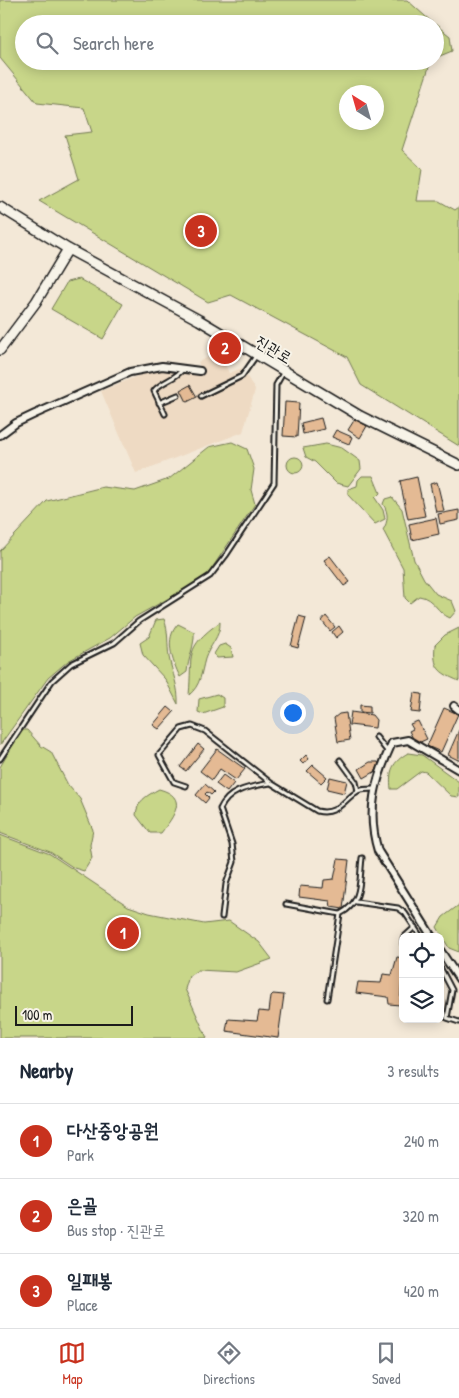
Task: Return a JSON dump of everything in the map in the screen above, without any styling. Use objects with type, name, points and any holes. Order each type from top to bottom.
[{"type":"main road","name":"진관로","points":[[0,207],[68,249],[199,320],[360,416],[459,465]]},
{"type":"main road","points":[[0,350],[36,302],[68,249]]},
{"type":"street","points":[[0,435],[22,420],[130,372],[162,366],[200,371]]},
{"type":"street","points":[[429,933],[378,851],[373,835],[372,799],[374,789],[392,744],[408,740],[459,770]]},
{"type":"street","points":[[444,956],[459,979]]},
{"type":"lane","points":[[201,396],[242,376],[256,355]]},
{"type":"lane","points":[[164,414],[154,391],[158,386],[178,375],[183,368]]},
{"type":"lane","points":[[0,759],[52,681],[71,664],[114,643],[139,621],[210,576],[227,554],[274,483],[276,385],[284,372]]},
{"type":"lane","points":[[159,403],[178,395]]},
{"type":"lane","points":[[186,786],[174,782],[158,754],[181,729],[192,726],[205,731],[271,783],[304,806],[324,813],[350,800],[358,791],[374,789]]},
{"type":"lane","points":[[376,737],[388,752]]},
{"type":"lane","points":[[340,760],[356,782],[358,791]]},
{"type":"lane","points":[[222,917],[224,892],[234,862],[234,853],[220,809],[230,794],[252,786],[271,783]]},
{"type":"lane","points":[[286,904],[340,914],[350,909],[356,902],[362,858]]},
{"type":"lane","points":[[356,902],[398,908],[406,912],[419,933]]},
{"type":"lane","points":[[327,999],[340,914]]},
{"type":"lane","points":[[408,933],[415,927]]},
{"type":"lane","points":[[444,974],[452,990],[447,1018],[459,1022]]},
{"type":"shaded area","points":[[219,352],[229,373],[242,368],[255,390],[243,432],[136,473],[101,391],[150,371],[172,370],[204,375],[198,362]]},
{"type":"green space","points":[[0,0],[407,0],[424,15],[15,15],[15,70],[428,70],[402,150],[422,169],[417,201],[439,201],[455,210],[459,207],[459,446],[361,385],[347,357],[231,295],[208,302],[39,201],[79,179],[65,135],[92,132],[84,108],[37,103],[0,58]]},
{"type":"green space","points":[[444,31],[450,36],[452,51],[444,54]]},
{"type":"green space","points":[[79,279],[123,304],[103,339],[51,309],[67,282]]},
{"type":"green space","points":[[232,442],[247,449],[254,469],[251,490],[255,504],[208,574],[135,617],[110,638],[68,661],[48,678],[0,745],[0,551],[47,501],[103,487],[135,491],[169,479],[209,447]]},
{"type":"green space","points":[[326,444],[342,448],[360,461],[361,469],[348,486],[336,483],[315,462],[306,457],[303,448]]},
{"type":"green space","points":[[292,457],[298,457],[303,462],[301,471],[292,473],[287,468],[287,462]]},
{"type":"green space","points":[[362,476],[373,476],[380,493],[375,498],[383,510],[385,519],[375,524],[348,495],[348,489],[357,486],[358,480]]},
{"type":"green space","points":[[392,497],[402,509],[414,560],[424,579],[436,594],[452,601],[456,611],[450,618],[424,597],[419,596],[410,603],[405,598],[403,568],[383,530],[387,517],[383,504],[385,499]]},
{"type":"green space","points":[[164,619],[178,704],[165,679],[143,655],[140,643],[149,637],[156,620]]},
{"type":"green space","points":[[220,622],[219,632],[207,654],[198,683],[189,695],[192,653],[200,639]]},
{"type":"green space","points":[[178,624],[194,632],[187,672],[180,677],[174,664],[170,643],[171,636]]},
{"type":"green space","points":[[459,628],[459,681],[446,675],[438,668],[435,659],[435,645],[445,635]]},
{"type":"green space","points":[[225,644],[231,648],[233,657],[217,658],[214,654],[219,646]]},
{"type":"green space","points":[[217,694],[223,698],[223,707],[203,714],[198,712],[199,699]]},
{"type":"green space","points":[[22,730],[27,730],[41,746],[51,752],[68,785],[80,799],[93,830],[90,845],[92,858],[84,871],[74,868],[50,852],[0,833],[0,767]]},
{"type":"green space","points":[[408,753],[422,755],[459,782],[459,797],[451,796],[426,772],[421,771],[397,789],[391,789],[391,772],[398,760]]},
{"type":"green space","points":[[159,789],[168,792],[174,797],[176,808],[161,833],[150,833],[136,815],[137,810],[143,799]]},
{"type":"green space","points":[[0,835],[50,854],[128,906],[149,913],[204,924],[229,921],[259,942],[272,959],[236,972],[198,970],[189,976],[185,989],[207,1038],[0,1038]]},
{"type":"green space","points":[[459,905],[459,952],[449,948],[444,939],[444,933],[440,933],[437,927],[443,917]]},
{"type":"building","points":[[190,385],[197,397],[187,402],[181,390]]},
{"type":"building","points":[[285,402],[299,403],[297,437],[283,436]]},
{"type":"building","points":[[321,418],[324,429],[303,434],[301,423]]},
{"type":"building","points":[[355,419],[367,426],[360,438],[348,430]]},
{"type":"building","points":[[336,430],[352,437],[349,444],[332,437]]},
{"type":"building","points":[[417,477],[425,516],[408,519],[400,481]]},
{"type":"building","points":[[437,482],[444,511],[436,512],[430,484]]},
{"type":"building","points":[[459,510],[459,520],[440,524],[438,514]]},
{"type":"building","points":[[436,518],[439,534],[412,540],[409,524]]},
{"type":"building","points":[[330,556],[350,582],[344,586],[324,560]]},
{"type":"building","points":[[299,616],[306,618],[298,648],[291,646]]},
{"type":"building","points":[[326,616],[335,627],[330,631],[322,621]]},
{"type":"building","points":[[339,626],[343,632],[336,638],[332,632]]},
{"type":"building","points":[[414,693],[422,694],[420,713],[411,712]]},
{"type":"building","points":[[360,705],[370,706],[370,713],[360,712]]},
{"type":"building","points":[[168,707],[174,712],[159,729],[153,725]]},
{"type":"building","points":[[444,708],[458,714],[441,752],[427,746]]},
{"type":"building","points":[[351,712],[372,715],[376,720],[375,728],[349,725]]},
{"type":"building","points":[[346,713],[350,740],[338,742],[334,718],[339,714]]},
{"type":"building","points":[[418,721],[427,739],[416,744],[409,731],[413,729],[410,724]]},
{"type":"building","points":[[459,730],[459,758],[458,760],[448,755]]},
{"type":"building","points":[[198,744],[204,749],[186,771],[180,767]]},
{"type":"building","points":[[217,749],[245,769],[236,780],[220,769],[212,780],[200,771]]},
{"type":"building","points":[[306,755],[309,759],[303,764],[300,761]]},
{"type":"building","points":[[370,762],[378,762],[379,764],[376,771],[364,778],[359,769]]},
{"type":"building","points":[[313,765],[327,777],[321,783],[307,771]]},
{"type":"building","points":[[223,775],[234,783],[227,792],[216,784]]},
{"type":"building","points":[[330,777],[347,781],[344,793],[327,789]]},
{"type":"building","points":[[205,784],[214,792],[211,795],[207,792],[205,794],[209,798],[205,803],[196,795]]},
{"type":"building","points":[[338,859],[349,860],[343,909],[331,907],[330,901],[299,897],[300,886],[323,888],[324,880],[334,879]]},
{"type":"building","points":[[397,957],[399,957],[399,1005],[389,1004],[388,997],[356,993],[358,982],[381,983],[383,974],[392,975]]},
{"type":"building","points":[[273,994],[284,995],[278,1038],[226,1031],[228,1019],[257,1021],[259,1011],[269,1012],[271,996]]},
{"type":"place","name":"일패봉","points":[[201,231]]},
{"type":"place","name":"은골","points":[[225,348]]},
{"type":"place","name":"다산중앙공원","points":[[123,933]]}]
